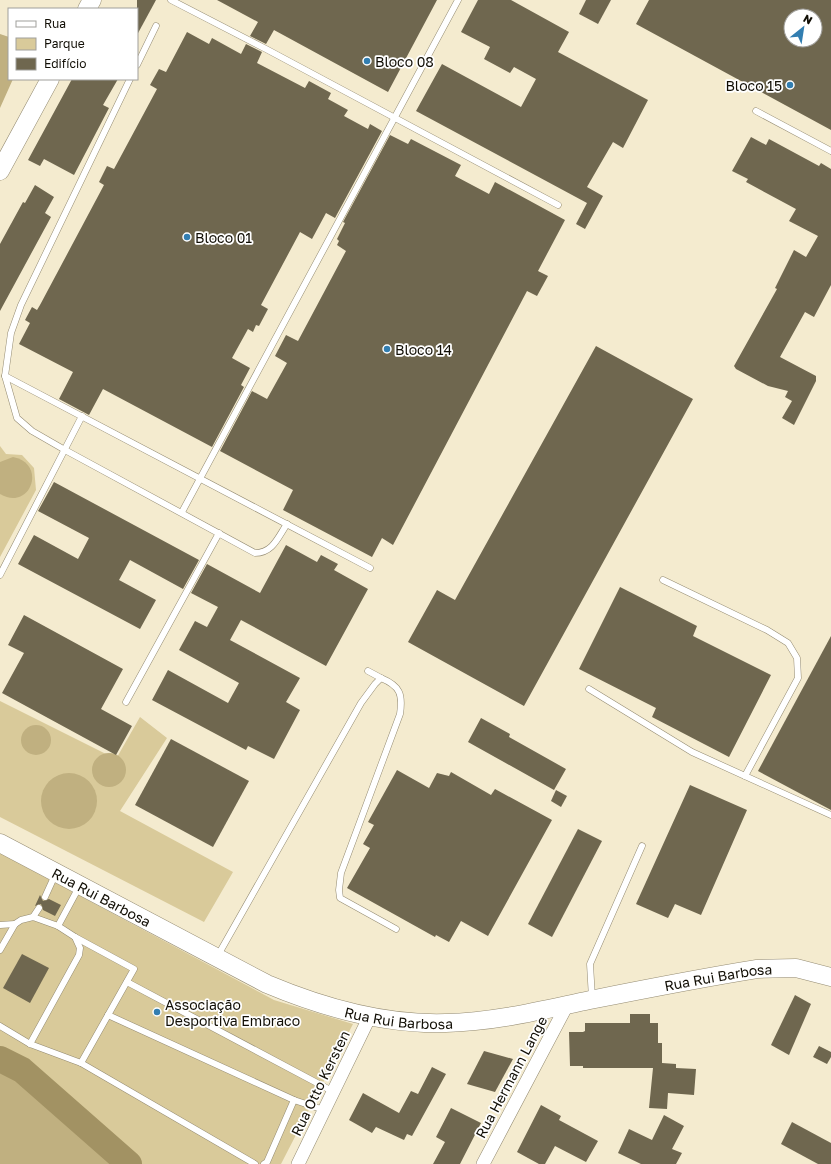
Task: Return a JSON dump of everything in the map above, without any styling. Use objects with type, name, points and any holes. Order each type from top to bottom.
[{"type":"main road","points":[[0,171],[49,80]]},
{"type":"main road","name":"Rua Rui Barbosa","points":[[0,844],[216,958],[291,994],[332,1008],[370,1016],[405,1021],[446,1024],[498,1019],[757,969],[796,968],[830,973]]},
{"type":"street","name":"Rua Hermann Lange","points":[[483,1164],[567,1005]]},
{"type":"street","name":"Rua Otto Kersten","points":[[298,1164],[370,1016]]},
{"type":"lane","points":[[171,0],[394,117],[558,206]]},
{"type":"lane","points":[[182,512],[458,0]]},
{"type":"lane","points":[[138,63],[156,26]]},
{"type":"lane","points":[[130,80],[20,305],[11,333],[5,376],[17,418],[32,431],[65,450],[182,512],[255,553],[264,553],[272,547],[287,524]]},
{"type":"lane","points":[[756,111],[831,151]]},
{"type":"lane","points":[[5,376],[370,568]]},
{"type":"lane","points":[[0,575],[82,416]]},
{"type":"lane","points":[[126,702],[219,533]]},
{"type":"lane","points":[[663,580],[767,630],[788,643],[797,658],[798,678],[745,776]]},
{"type":"lane","points":[[368,671],[392,683],[400,693],[400,714],[341,873],[339,890],[340,898],[396,929]]},
{"type":"lane","points":[[216,958],[361,703],[381,678]]},
{"type":"lane","points":[[589,689],[692,752],[831,815]]},
{"type":"lane","points":[[592,1000],[590,964],[642,846]]},
{"type":"lane","points":[[45,897],[56,874]]},
{"type":"lane","points":[[58,926],[80,886]]},
{"type":"lane","points":[[33,917],[39,908]]},
{"type":"lane","points":[[0,950],[15,924],[20,920],[33,917],[58,926],[75,937],[134,969],[81,1063]]},
{"type":"lane","points":[[0,925],[15,924]]},
{"type":"lane","points":[[30,1044],[79,955],[80,948],[75,937]]},
{"type":"lane","points":[[127,982],[334,1092]]},
{"type":"lane","points":[[108,1015],[294,1100],[324,1110]]},
{"type":"lane","points":[[0,1026],[30,1044],[81,1063],[255,1164]]},
{"type":"lane","points":[[264,1164],[267,1162],[294,1100]]},
{"type":"green space","points":[[0,446],[6,454],[22,455],[34,468],[36,490],[0,557]]},
{"type":"green space","points":[[0,701],[116,759],[140,717],[167,738],[120,811],[233,872],[204,922],[0,817]]},
{"type":"green space","name":"Associação Desportiva Embraco","points":[[0,853],[274,1000],[353,1024],[281,1164],[0,1164]]},
{"type":"shaded area","points":[[0,34],[8,37],[8,80],[13,80],[0,108]]},
{"type":"shaded area","points":[[13,457],[24,461],[30,468],[32,477],[31,485],[27,492],[20,497],[11,498],[0,494],[0,462]]},
{"type":"shaded area","points":[[36,725],[47,729],[51,740],[47,751],[36,755],[25,751],[21,740],[25,729]]},
{"type":"shaded area","points":[[106,753],[112,753],[116,754],[123,760],[126,770],[125,777],[119,784],[112,787],[106,787],[102,786],[95,780],[92,773],[92,767],[93,763],[99,756]]},
{"type":"shaded area","points":[[63,773],[75,773],[85,777],[93,785],[97,795],[97,807],[93,817],[85,825],[75,829],[63,829],[53,825],[45,817],[41,807],[41,795],[45,785],[53,777]]},
{"type":"shaded area","points":[[0,1068],[21,1075],[115,1164],[0,1164]]},
{"type":"building","points":[[137,0],[156,0],[138,33],[138,8]]},
{"type":"building","name":"Bloco 08","points":[[217,0],[437,0],[388,92],[274,30],[266,44],[250,36],[258,22]]},
{"type":"building","points":[[478,0],[511,0],[569,32],[558,52],[648,100],[623,148],[613,142],[587,187],[603,196],[585,229],[576,224],[587,203],[416,111],[442,64],[521,107],[536,79],[514,67],[510,73],[484,59],[490,47],[461,32]]},
{"type":"building","points":[[586,0],[611,0],[598,24],[579,14]]},
{"type":"building","name":"Bloco 15","points":[[649,0],[831,0],[831,130],[636,24]]},
{"type":"building","name":"Bloco 01","points":[[187,32],[209,44],[212,38],[241,54],[246,44],[262,52],[257,63],[305,88],[309,81],[331,93],[328,99],[348,110],[344,116],[368,129],[370,124],[382,131],[335,218],[326,213],[312,239],[300,232],[261,305],[268,309],[259,326],[256,325],[253,332],[248,329],[232,358],[250,368],[241,385],[244,387],[212,447],[103,389],[89,415],[59,399],[73,372],[19,344],[30,323],[25,320],[32,307],[37,310],[40,305],[104,185],[99,182],[107,166],[114,169],[157,89],[150,85],[159,69],[166,72]]},
{"type":"building","points":[[71,80],[117,80],[103,105],[109,108],[74,175],[44,159],[40,166],[28,160]]},
{"type":"building","name":"Bloco 14","points":[[390,135],[408,144],[411,139],[461,165],[455,176],[489,194],[495,182],[565,220],[538,271],[548,276],[537,296],[527,291],[393,545],[382,538],[372,557],[283,510],[293,490],[220,451],[252,391],[267,399],[287,363],[275,356],[286,335],[298,341],[346,251],[337,245],[339,241],[337,239],[345,223],[343,222]]},
{"type":"building","points":[[751,137],[766,145],[769,139],[819,166],[821,163],[831,169],[831,285],[814,317],[805,312],[780,357],[816,376],[816,381],[794,425],[782,418],[792,401],[785,397],[788,391],[768,386],[736,369],[734,366],[777,289],[775,288],[794,250],[806,257],[818,236],[789,221],[796,209],[746,182],[748,179],[732,171]]},
{"type":"building","points":[[35,185],[54,197],[45,213],[51,217],[0,311],[0,244],[23,202],[25,203]]},
{"type":"building","points":[[596,346],[693,399],[524,706],[408,642],[437,590],[455,600]]},
{"type":"building","points":[[54,482],[199,560],[183,589],[130,560],[119,580],[156,600],[140,629],[18,564],[34,535],[78,559],[89,538],[38,511]]},
{"type":"building","points":[[286,545],[317,562],[321,555],[338,564],[334,570],[368,589],[326,666],[241,620],[230,640],[300,678],[286,702],[300,710],[274,759],[248,746],[246,750],[152,700],[168,670],[228,703],[239,683],[179,650],[195,621],[207,627],[218,607],[191,593],[207,564],[260,593]]},
{"type":"building","points":[[620,587],[697,626],[693,636],[771,675],[729,757],[652,717],[656,708],[579,669]]},
{"type":"building","points":[[24,615],[123,669],[101,709],[132,726],[116,755],[2,693],[24,653],[8,645]]},
{"type":"building","points":[[831,636],[831,810],[758,771]]},
{"type":"building","points":[[481,718],[510,734],[509,737],[566,769],[554,790],[468,742]]},
{"type":"building","points":[[171,739],[249,781],[213,847],[135,805]]},
{"type":"building","points":[[397,770],[429,788],[437,773],[449,776],[451,772],[491,795],[495,789],[552,820],[488,936],[461,921],[449,942],[436,935],[435,937],[347,888],[370,848],[363,844],[374,825],[368,822]]},
{"type":"building","points":[[690,785],[747,810],[701,915],[675,904],[668,918],[636,904]]},
{"type":"building","points":[[556,790],[567,796],[561,807],[551,801]]},
{"type":"building","points":[[578,829],[602,841],[552,937],[528,924]]},
{"type":"building","points":[[40,895],[43,901],[49,899],[61,905],[55,916],[43,910],[41,904],[35,906]]},
{"type":"building","points":[[22,954],[49,968],[30,1003],[3,988]]},
{"type":"building","points":[[795,995],[811,1004],[789,1055],[771,1045]]},
{"type":"building","points":[[630,1014],[650,1014],[650,1023],[658,1023],[658,1043],[662,1043],[662,1063],[676,1064],[676,1068],[696,1069],[694,1095],[668,1093],[667,1109],[649,1108],[653,1068],[583,1068],[583,1066],[570,1066],[569,1032],[585,1031],[585,1023],[630,1023]]},
{"type":"building","points":[[819,1046],[831,1052],[831,1057],[827,1064],[813,1057]]},
{"type":"building","points":[[484,1051],[513,1059],[495,1092],[467,1084]]},
{"type":"building","points":[[432,1067],[446,1074],[412,1136],[407,1134],[404,1140],[376,1127],[372,1133],[349,1120],[363,1093],[399,1113],[411,1091],[418,1094]]},
{"type":"building","points":[[541,1105],[561,1116],[559,1120],[598,1141],[586,1162],[555,1146],[545,1164],[539,1164],[517,1152]]},
{"type":"building","points":[[451,1108],[481,1123],[460,1164],[433,1164],[445,1142],[436,1137]]},
{"type":"building","points":[[664,1115],[684,1126],[672,1149],[682,1153],[676,1164],[641,1164],[618,1153],[629,1129],[652,1140]]},
{"type":"building","points":[[792,1122],[831,1143],[831,1164],[818,1164],[781,1144]]},
{"type":"waterway","points":[[0,1059],[22,1070],[129,1164]]},
{"type":"place","name":"Bloco 08","points":[[367,61]]},
{"type":"place","name":"Bloco 15","points":[[790,85]]},
{"type":"place","name":"Bloco 01","points":[[187,237]]},
{"type":"place","name":"Bloco 14","points":[[387,349]]},
{"type":"place","name":"Associação Desportiva Embraco","points":[[157,1012]]}]
